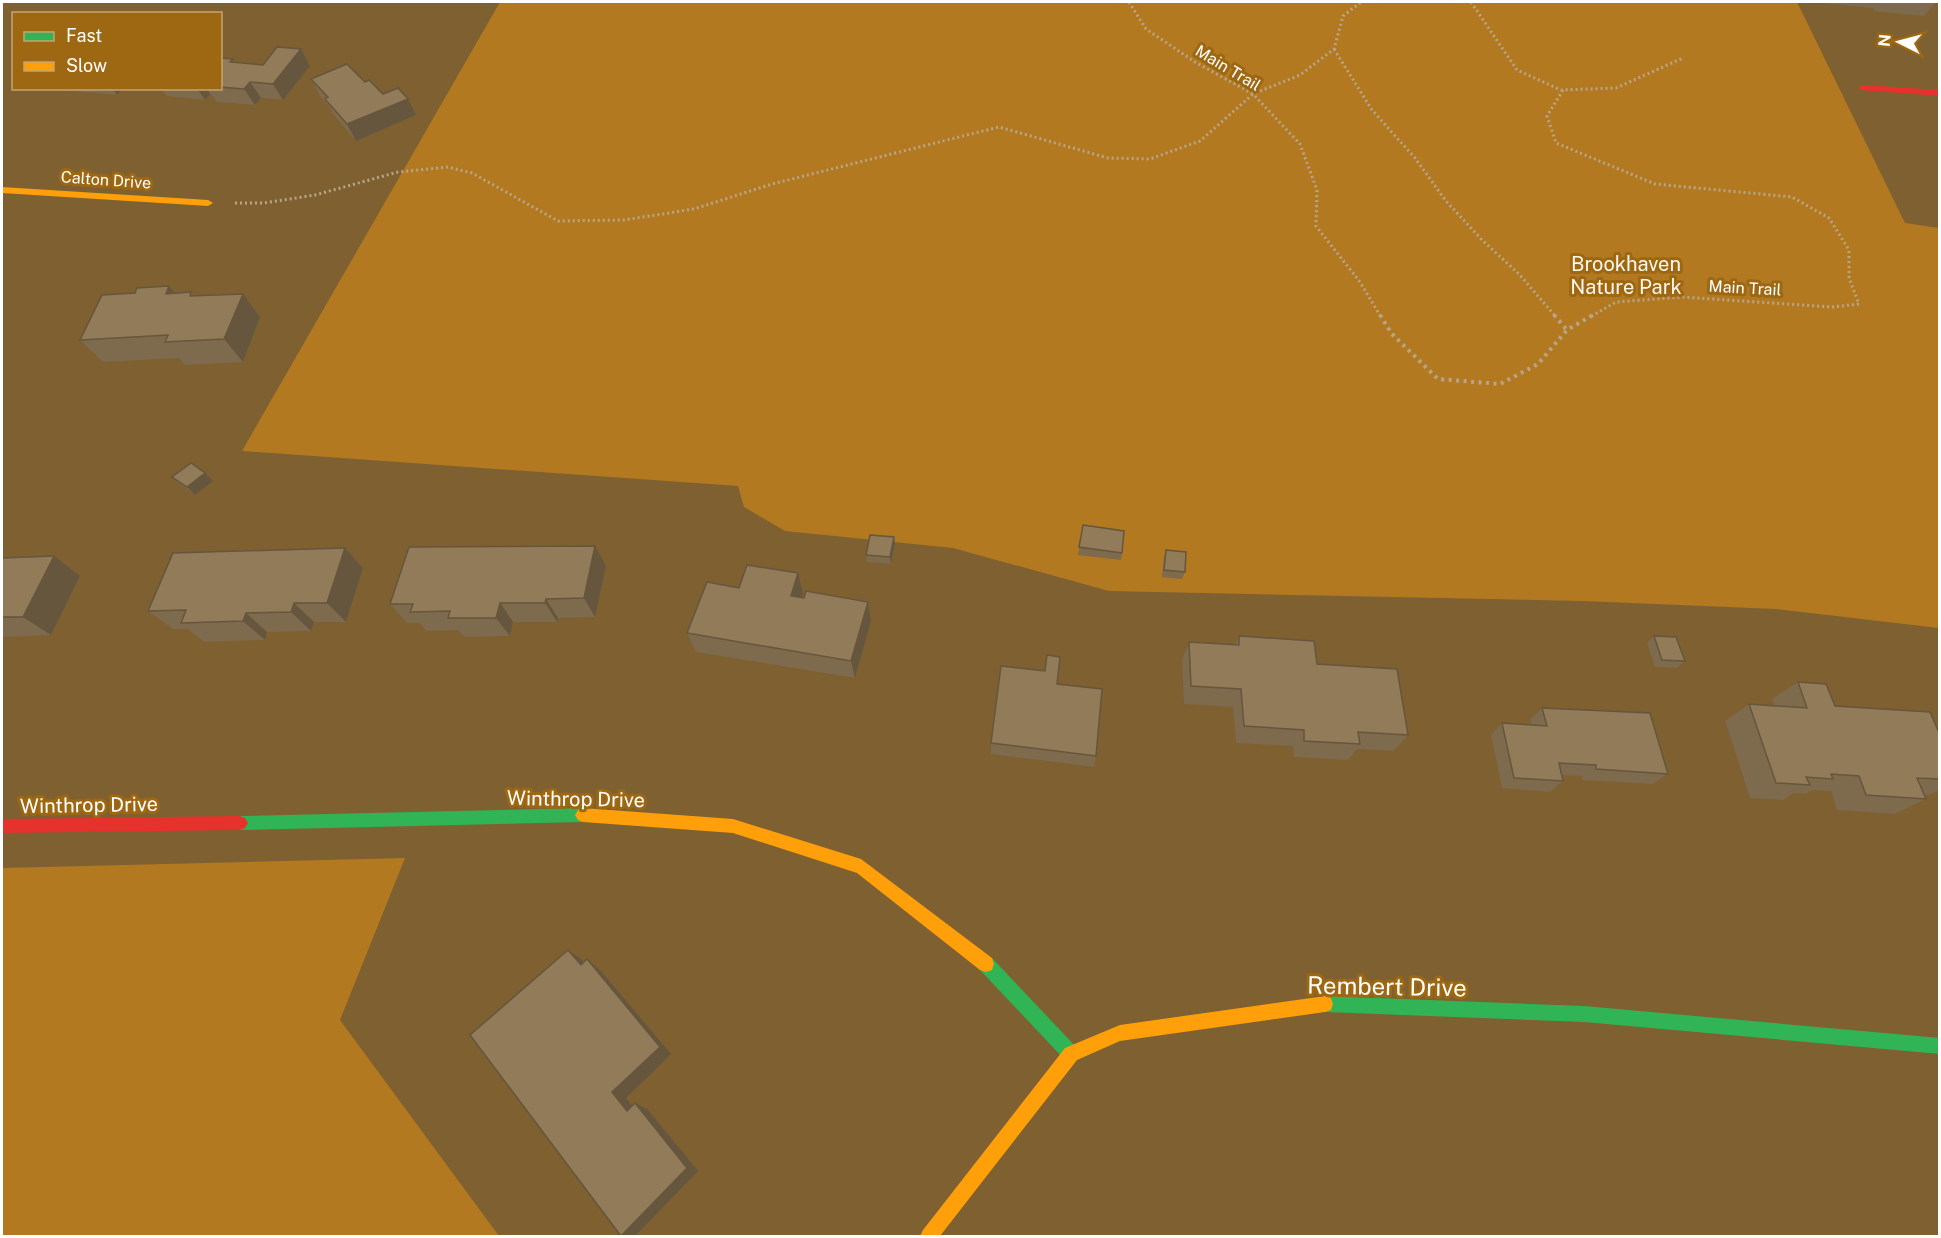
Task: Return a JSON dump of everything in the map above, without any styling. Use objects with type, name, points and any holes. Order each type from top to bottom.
[{"type":"street","points":[[1863,88],[1940,93]]},
{"type":"street","name":"Calton Drive","points":[[2,190],[208,203]]},
{"type":"street","name":"Winthrop Drive","points":[[2,826],[353,822],[587,815],[733,826],[861,867],[981,958],[1071,1054]]},
{"type":"street","name":"Rembert Drive","points":[[929,1236],[1071,1054],[1120,1033],[1318,1004],[1584,1014],[1940,1046]]},
{"type":"path","name":"Main Trail","points":[[1129,2],[1146,28],[1195,62],[1253,94],[1300,144],[1317,190],[1316,226],[1360,282],[1392,334],[1438,379],[1500,384],[1538,364],[1567,330],[1616,302],[1683,297],[1832,307],[1859,304],[1849,278],[1849,250],[1829,218],[1792,197],[1655,184],[1556,143],[1547,116],[1563,90]]},
{"type":"path","points":[[208,203],[264,202],[315,195],[398,172],[448,167],[472,173],[558,221],[624,220],[694,209],[772,184],[999,127],[1108,158],[1150,159],[1200,141],[1253,94],[1299,75],[1334,48],[1343,16],[1361,2]]},
{"type":"path","points":[[1471,2],[1517,70],[1563,90],[1616,88],[1683,58]]},
{"type":"path","points":[[1334,48],[1372,110],[1414,158],[1446,201],[1482,240],[1519,274],[1567,330]]},
{"type":"green space","name":"Brookhaven Nature Park","points":[[500,2],[1797,2],[1905,223],[1939,228],[1939,628],[1776,609],[1583,601],[1109,591],[953,548],[785,531],[744,507],[738,486],[242,451]]},
{"type":"green space","points":[[405,858],[340,1020],[499,1236],[2,1236],[2,868]]},
{"type":"building","points":[[277,47],[301,49],[273,84],[250,82],[244,89],[222,87],[222,58],[233,59],[230,62],[263,65]]},
{"type":"building","points":[[347,64],[365,82],[369,80],[383,94],[398,88],[408,99],[347,124],[325,99],[328,97],[311,79]]},
{"type":"building","points":[[169,286],[166,294],[191,292],[190,296],[243,294],[224,339],[165,342],[168,335],[80,340],[102,295],[135,293],[137,288]]},
{"type":"building","points":[[191,463],[205,473],[187,487],[172,477]]},
{"type":"building","points":[[1083,525],[1124,531],[1122,553],[1079,547]]},
{"type":"building","points":[[870,535],[894,537],[890,557],[866,555]]},
{"type":"building","points":[[595,546],[584,598],[546,599],[545,603],[500,603],[496,618],[448,618],[450,611],[410,612],[413,604],[390,604],[409,547]]},
{"type":"building","points":[[345,548],[327,603],[294,603],[291,612],[246,613],[243,621],[181,623],[186,610],[148,611],[173,553]]},
{"type":"building","points":[[1166,550],[1186,552],[1185,572],[1164,570]]},
{"type":"building","points":[[54,556],[23,617],[2,617],[2,558]]},
{"type":"building","points":[[747,565],[798,573],[791,596],[804,598],[806,591],[868,602],[851,661],[687,633],[707,582],[739,588]]},
{"type":"building","points":[[1239,636],[1314,641],[1317,664],[1397,669],[1408,735],[1358,732],[1360,744],[1304,741],[1304,730],[1244,726],[1241,689],[1191,686],[1189,642],[1239,645]]},
{"type":"building","points":[[1654,636],[1676,637],[1685,661],[1662,660]]},
{"type":"building","points":[[1047,655],[1060,657],[1057,684],[1102,689],[1096,756],[991,743],[1001,666],[1045,671]]},
{"type":"building","points":[[1798,682],[1826,684],[1835,706],[1930,712],[1940,735],[1940,779],[1917,778],[1926,799],[1866,795],[1859,776],[1831,774],[1833,779],[1806,777],[1810,785],[1776,783],[1749,704],[1807,708]]},
{"type":"building","points":[[1542,708],[1650,713],[1668,774],[1596,769],[1596,765],[1559,763],[1563,781],[1514,778],[1502,723],[1547,726]]},
{"type":"building","points":[[568,950],[581,965],[587,959],[660,1047],[612,1092],[627,1111],[635,1103],[687,1168],[621,1236],[470,1035]]},
{"type":"traffic: fast","points":[[240,823],[583,815]]},
{"type":"traffic: fast","points":[[986,964],[1071,1054]]},
{"type":"traffic: fast","points":[[1325,1004],[1584,1014],[1940,1046]]},
{"type":"traffic: slow","points":[[2,190],[208,203]]},
{"type":"traffic: slow","points":[[583,815],[733,826],[861,867],[986,964]]},
{"type":"traffic: slow","points":[[929,1236],[1071,1054],[1120,1033],[1325,1004]]},
{"type":"traffic: jam","points":[[1863,88],[1940,93]]},
{"type":"traffic: jam","points":[[2,826],[240,823]]}]
